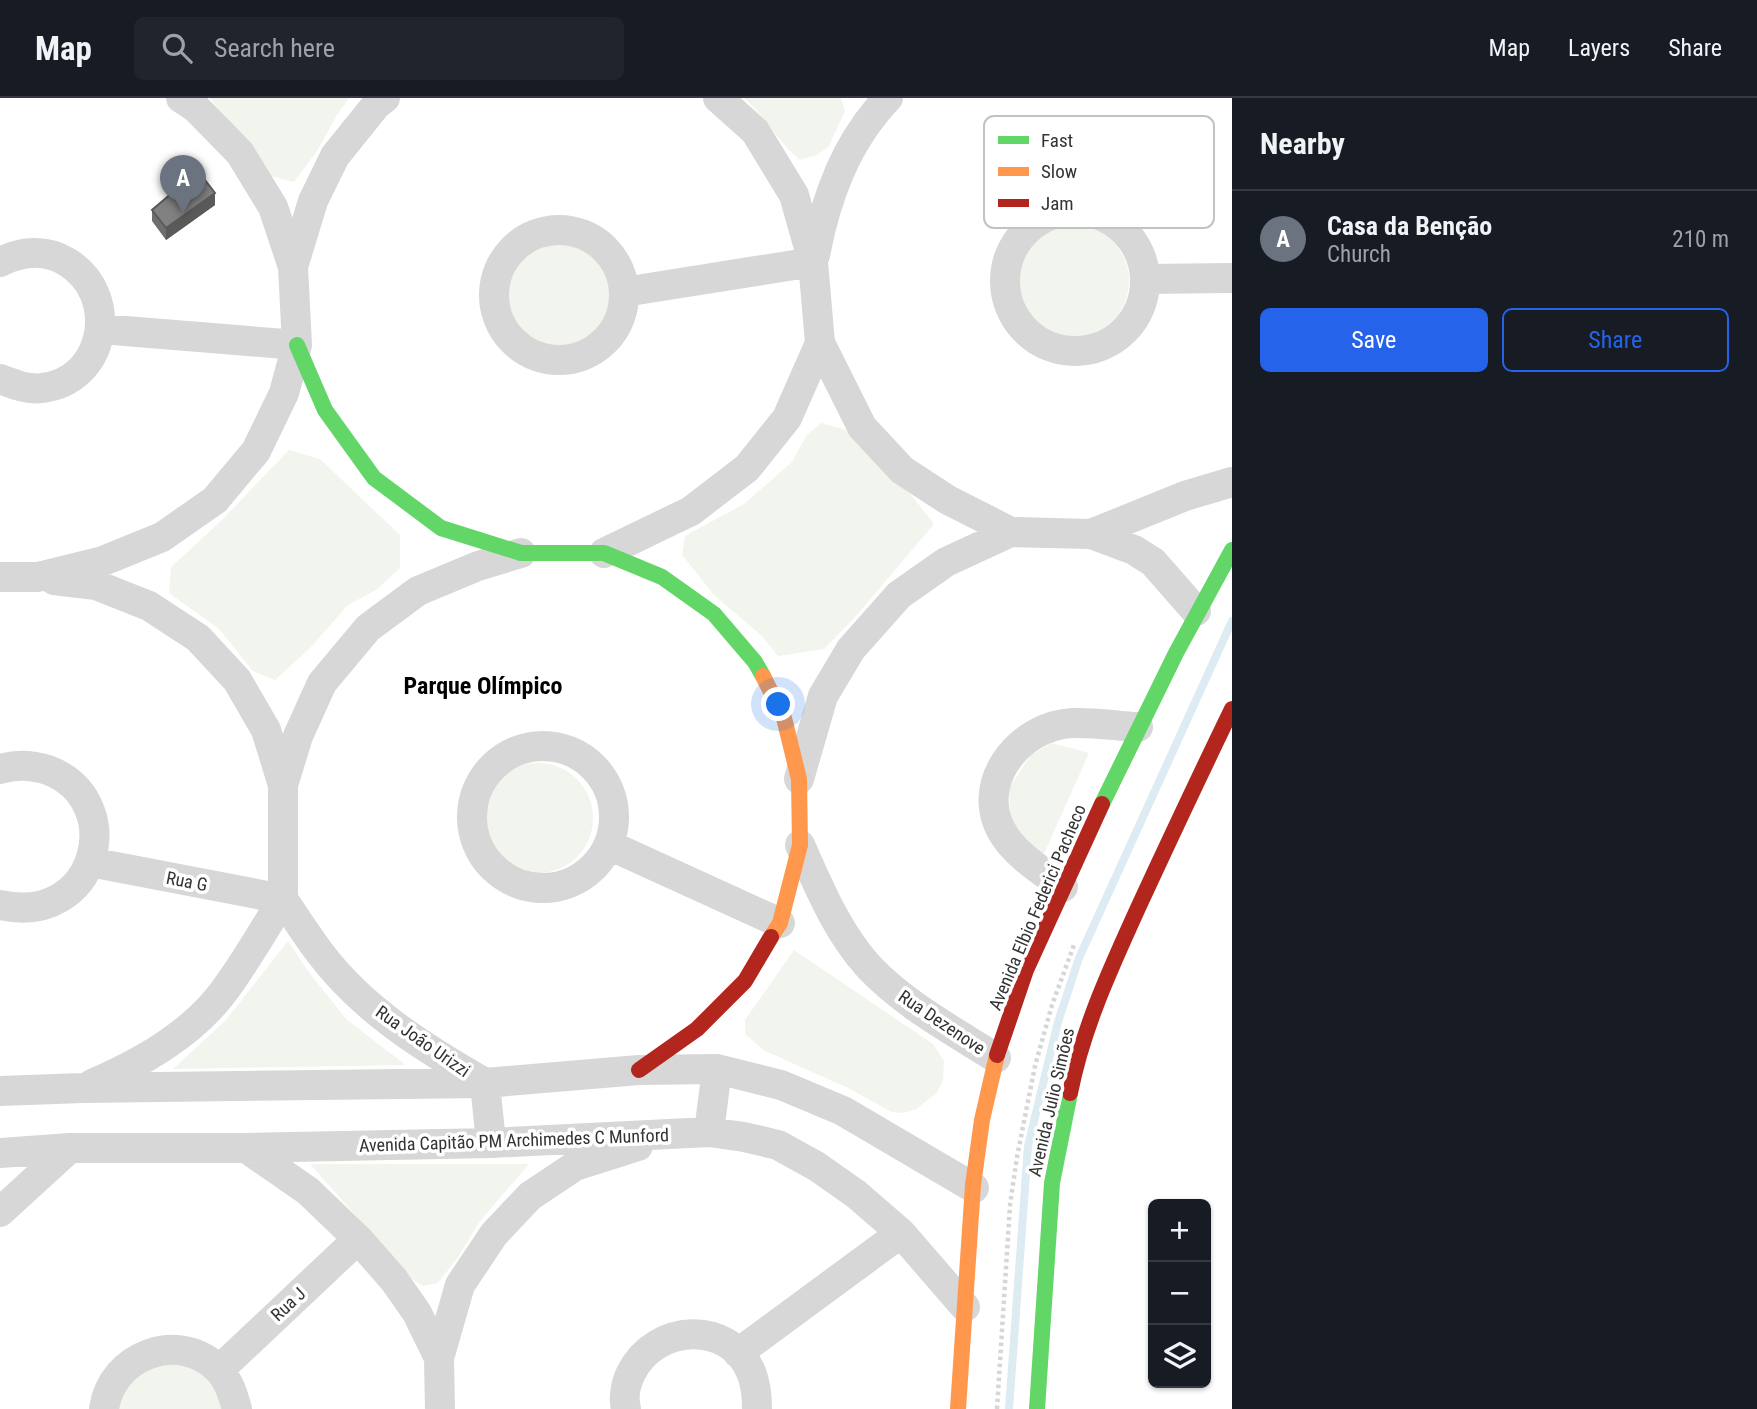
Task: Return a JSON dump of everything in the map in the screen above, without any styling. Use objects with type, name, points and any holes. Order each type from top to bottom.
[{"type":"main road","points":[[298,345],[325,410],[374,478],[441,528],[521,553],[604,553],[662,577],[713,614],[747,652],[784,718],[799,779],[800,845],[780,923],[745,981],[697,1029],[639,1070]]},
{"type":"main road","name":"Avenida Elbio Federici Pacheco","points":[[958,1409],[974,1188],[983,1120],[996,1058],[1026,972],[1063,887],[1196,611],[1232,550]]},
{"type":"main road","name":"Avenida Julio Simões","points":[[1037,1409],[1052,1183],[1074,1072],[1101,990],[1232,709]]},
{"type":"street","points":[[38,577],[103,561],[162,537],[215,500],[256,451],[284,393],[298,345],[293,267],[273,207],[240,153],[196,108],[181,98]]},
{"type":"street","points":[[293,267],[313,201],[335,156],[376,105],[385,98]]},
{"type":"street","points":[[719,98],[755,131],[794,195],[813,262],[820,343],[862,427],[902,470],[948,500],[1011,532],[1091,534],[1134,550],[1153,562],[1196,611]]},
{"type":"street","points":[[813,262],[823,216],[839,170],[860,134],[888,98]]},
{"type":"street","points":[[1028,228],[1022,233],[1010,253],[1004,277],[1007,301],[1017,321],[1033,337],[1053,348],[1074,352],[1097,348],[1117,338],[1133,322],[1142,302],[1145,279],[1141,256],[1128,235],[1120,228]]},
{"type":"street","points":[[546,230],[568,230],[590,237],[607,251],[620,270],[624,292],[622,313],[614,332],[599,347],[581,357],[561,361],[540,358],[521,349],[506,334],[497,316],[493,295],[497,273],[508,253],[525,239],[546,230]]},
{"type":"street","points":[[0,262],[14,255],[36,252],[58,257],[77,268],[92,286],[100,306],[101,329],[95,350],[82,369],[64,381],[42,388],[20,387],[0,379]]},
{"type":"street","points":[[624,292],[813,262]]},
{"type":"street","points":[[1145,279],[1232,278]]},
{"type":"street","points":[[101,329],[298,345]]},
{"type":"street","points":[[604,553],[691,511],[747,468],[787,418],[820,343]]},
{"type":"street","points":[[1091,534],[1185,496],[1232,482]]},
{"type":"street","points":[[799,779],[823,696],[851,649],[899,595],[946,562],[1011,532]]},
{"type":"street","points":[[83,1088],[136,1063],[182,1033],[220,997],[283,899],[283,785],[298,736],[322,683],[368,628],[418,591],[478,566],[521,553]]},
{"type":"street","points":[[0,577],[38,577],[96,585],[149,606],[198,638],[237,680],[266,730],[283,785]]},
{"type":"street","points":[[1063,887],[1017,851],[1005,837],[996,817],[995,793],[1003,764],[1022,741],[1044,729],[1072,723],[1138,727]]},
{"type":"street","points":[[534,746],[559,747],[581,757],[600,774],[606,785],[611,796],[615,821],[609,845],[597,864],[580,879],[559,888],[537,889],[515,884],[496,872],[481,855],[472,834],[471,811],[476,789],[490,768],[510,753],[534,746]]},
{"type":"street","points":[[0,769],[10,766],[36,766],[59,775],[78,791],[90,813],[95,838],[90,862],[79,882],[63,897],[42,907],[19,910],[0,905]]},
{"type":"street","points":[[609,845],[780,923]]},
{"type":"street","name":"Rua Dezenove","points":[[800,845],[833,916],[868,966],[916,1009],[996,1058]]},
{"type":"street","name":"Rua G","points":[[90,862],[283,899]]},
{"type":"street","name":"Rua João Urizzi","points":[[283,899],[320,954],[351,989],[392,1024],[436,1055],[485,1083]]},
{"type":"street","points":[[0,1091],[485,1083],[639,1070],[717,1069],[781,1085],[843,1111],[974,1188]]},
{"type":"street","points":[[709,1132],[717,1069]]},
{"type":"street","points":[[485,1083],[491,1143]]},
{"type":"street","name":"Avenida Capitão PM Archimedes C Munford","points":[[0,1153],[70,1148],[491,1143],[709,1132],[744,1137],[778,1145],[816,1166],[856,1194],[901,1233],[965,1307]]},
{"type":"street","points":[[440,1409],[439,1358],[460,1284],[494,1234],[530,1196],[575,1166],[679,1133]]},
{"type":"street","points":[[0,1212],[70,1148]]},
{"type":"street","points":[[246,1148],[308,1191],[358,1239],[394,1280],[417,1313],[439,1358]]},
{"type":"street","points":[[738,1353],[901,1233]]},
{"type":"street","name":"Rua J","points":[[219,1370],[358,1239]]},
{"type":"street","points":[[626,1409],[627,1380],[638,1360],[654,1344],[675,1335],[697,1334],[719,1340],[738,1353],[750,1370],[757,1390],[757,1409]]},
{"type":"street","points":[[104,1409],[110,1385],[123,1368],[140,1356],[160,1350],[182,1350],[202,1357],[219,1370],[232,1390],[237,1409]]},
{"type":"shaded area","points":[[210,98],[349,98],[317,151],[294,182],[266,175]]},
{"type":"shaded area","points":[[744,98],[841,98],[845,111],[829,146],[817,155],[800,160]]},
{"type":"shaded area","points":[[1055,228],[1094,229],[1119,250],[1128,270],[1128,292],[1119,312],[1104,327],[1084,336],[1062,336],[1042,327],[1027,312],[1018,292],[1021,260],[1034,242]]},
{"type":"shaded area","points":[[558,243],[578,247],[596,258],[607,276],[611,296],[607,316],[596,334],[578,345],[558,349],[538,345],[520,334],[509,316],[505,296],[509,276],[520,258],[538,247]]},
{"type":"shaded area","points":[[821,423],[846,430],[909,492],[934,524],[856,616],[824,649],[778,656],[762,636],[715,596],[682,555],[685,536],[744,504],[792,462],[806,436]]},
{"type":"shaded area","points":[[289,450],[320,459],[400,535],[400,568],[376,590],[348,605],[310,648],[275,680],[253,671],[219,629],[169,593],[171,567],[220,522]]},
{"type":"shaded area","points":[[1052,743],[1089,753],[1044,854],[1016,837],[1010,819],[1009,788],[1031,755]]},
{"type":"shaded area","points":[[538,763],[559,767],[577,779],[589,797],[593,818],[589,839],[577,857],[559,869],[538,873],[517,869],[499,857],[487,839],[483,818],[487,797],[499,779],[517,767]]},
{"type":"shaded area","points":[[288,941],[347,1020],[406,1065],[173,1069],[226,1020]]},
{"type":"shaded area","points":[[794,950],[933,1044],[944,1061],[943,1080],[937,1093],[916,1109],[903,1113],[892,1112],[848,1088],[765,1051],[745,1034],[745,1020]]},
{"type":"shaded area","points":[[310,1164],[529,1164],[480,1221],[438,1283],[423,1286],[412,1279]]},
{"type":"shaded area","points":[[181,1360],[212,1379],[223,1409],[118,1409],[118,1401],[134,1372]]},
{"type":"building","points":[[198,171],[215,193],[166,228],[152,210]]},
{"type":"waterway","points":[[1009,1409],[1028,1146],[1058,1022],[1079,958],[1232,621]]},
{"type":"traffic: fast","points":[[297,345],[325,410],[374,478],[441,528],[521,553],[604,553],[662,577],[714,614],[755,662],[763,676]]},
{"type":"traffic: fast","points":[[1102,804],[1176,653],[1232,550]]},
{"type":"traffic: fast","points":[[1037,1409],[1052,1183],[1070,1093]]},
{"type":"traffic: slow","points":[[763,676],[784,718],[799,779],[800,845],[780,923],[771,937]]},
{"type":"traffic: slow","points":[[958,1409],[973,1185],[982,1120],[997,1055]]},
{"type":"traffic: jam","points":[[1070,1093],[1082,1045],[1108,976],[1232,709]]},
{"type":"traffic: jam","points":[[997,1055],[1026,970],[1102,804]]},
{"type":"traffic: jam","points":[[639,1070],[697,1029],[745,981],[771,937]]},
{"type":"place","name":"Casa da Benção","points":[[183,213]]},
{"type":"district","name":"Parque Olímpico","points":[[483,686]]}]
